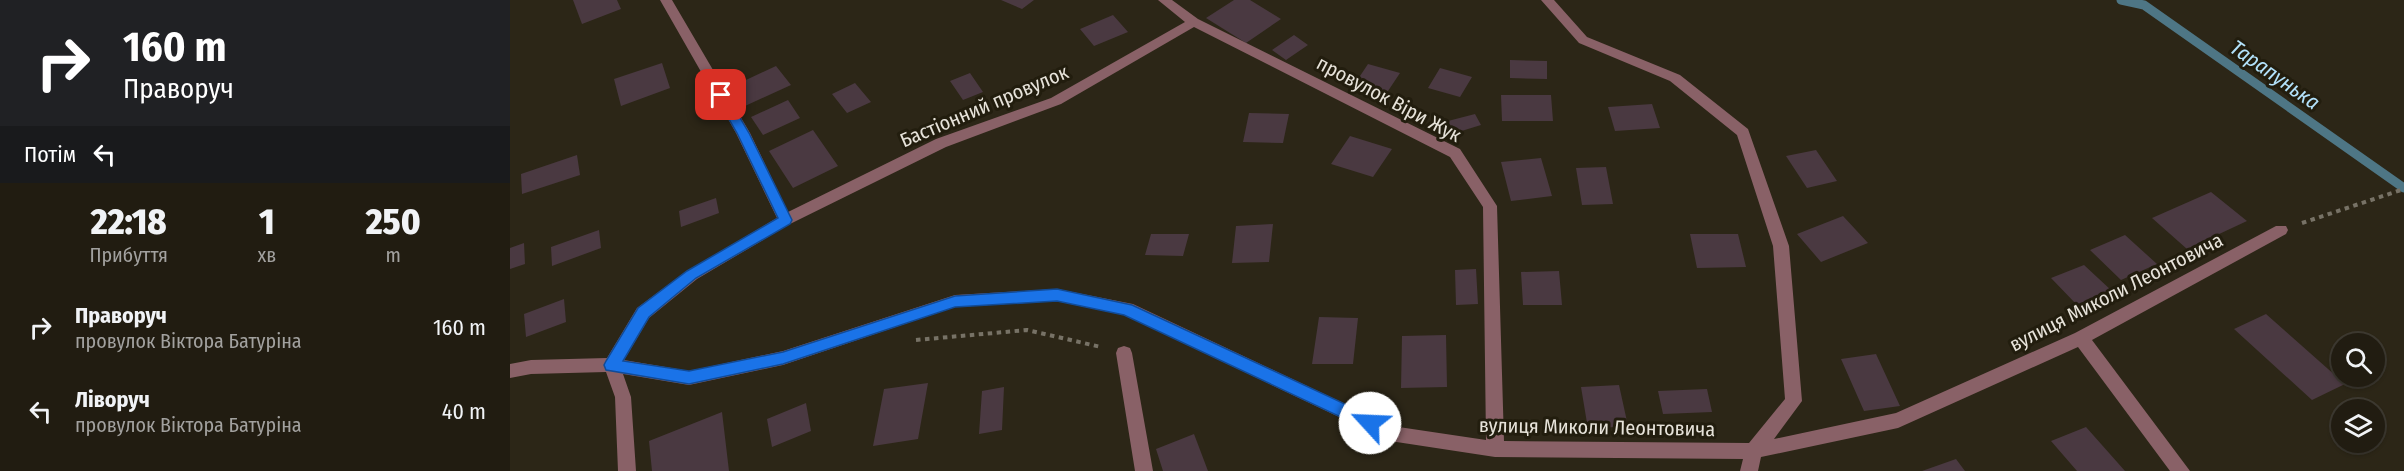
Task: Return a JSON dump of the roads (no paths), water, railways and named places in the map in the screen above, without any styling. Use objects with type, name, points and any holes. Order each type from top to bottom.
[{"type":"street","points":[[666,0],[743,133],[785,220]]},
{"type":"street","name":"провулок Віри Жук","points":[[1164,0],[1194,22],[1455,153],[1490,206],[1495,449]]},
{"type":"street","points":[[1547,0],[1583,40],[1675,78],[1743,132],[1782,246],[1794,401],[1753,451],[1749,471]]},
{"type":"street","name":"Бастіонний провулок","points":[[612,365],[644,313],[692,274],[785,220],[941,142],[1056,101],[1194,22]]},
{"type":"street","name":"вулиця Миколи Леонтовича","points":[[510,371],[531,367],[612,365],[689,378],[783,358],[955,302],[1057,295],[1127,309],[1390,433],[1495,449],[1753,451],[1898,420],[2081,338],[2281,230]]},
{"type":"street","points":[[2081,338],[2181,471]]},
{"type":"street","points":[[1124,353],[1144,471]]},
{"type":"street","points":[[612,365],[624,397],[627,471]]},
{"type":"waterway","name":"Тарапунька","points":[[2121,0],[2144,5],[2404,188]]}]
